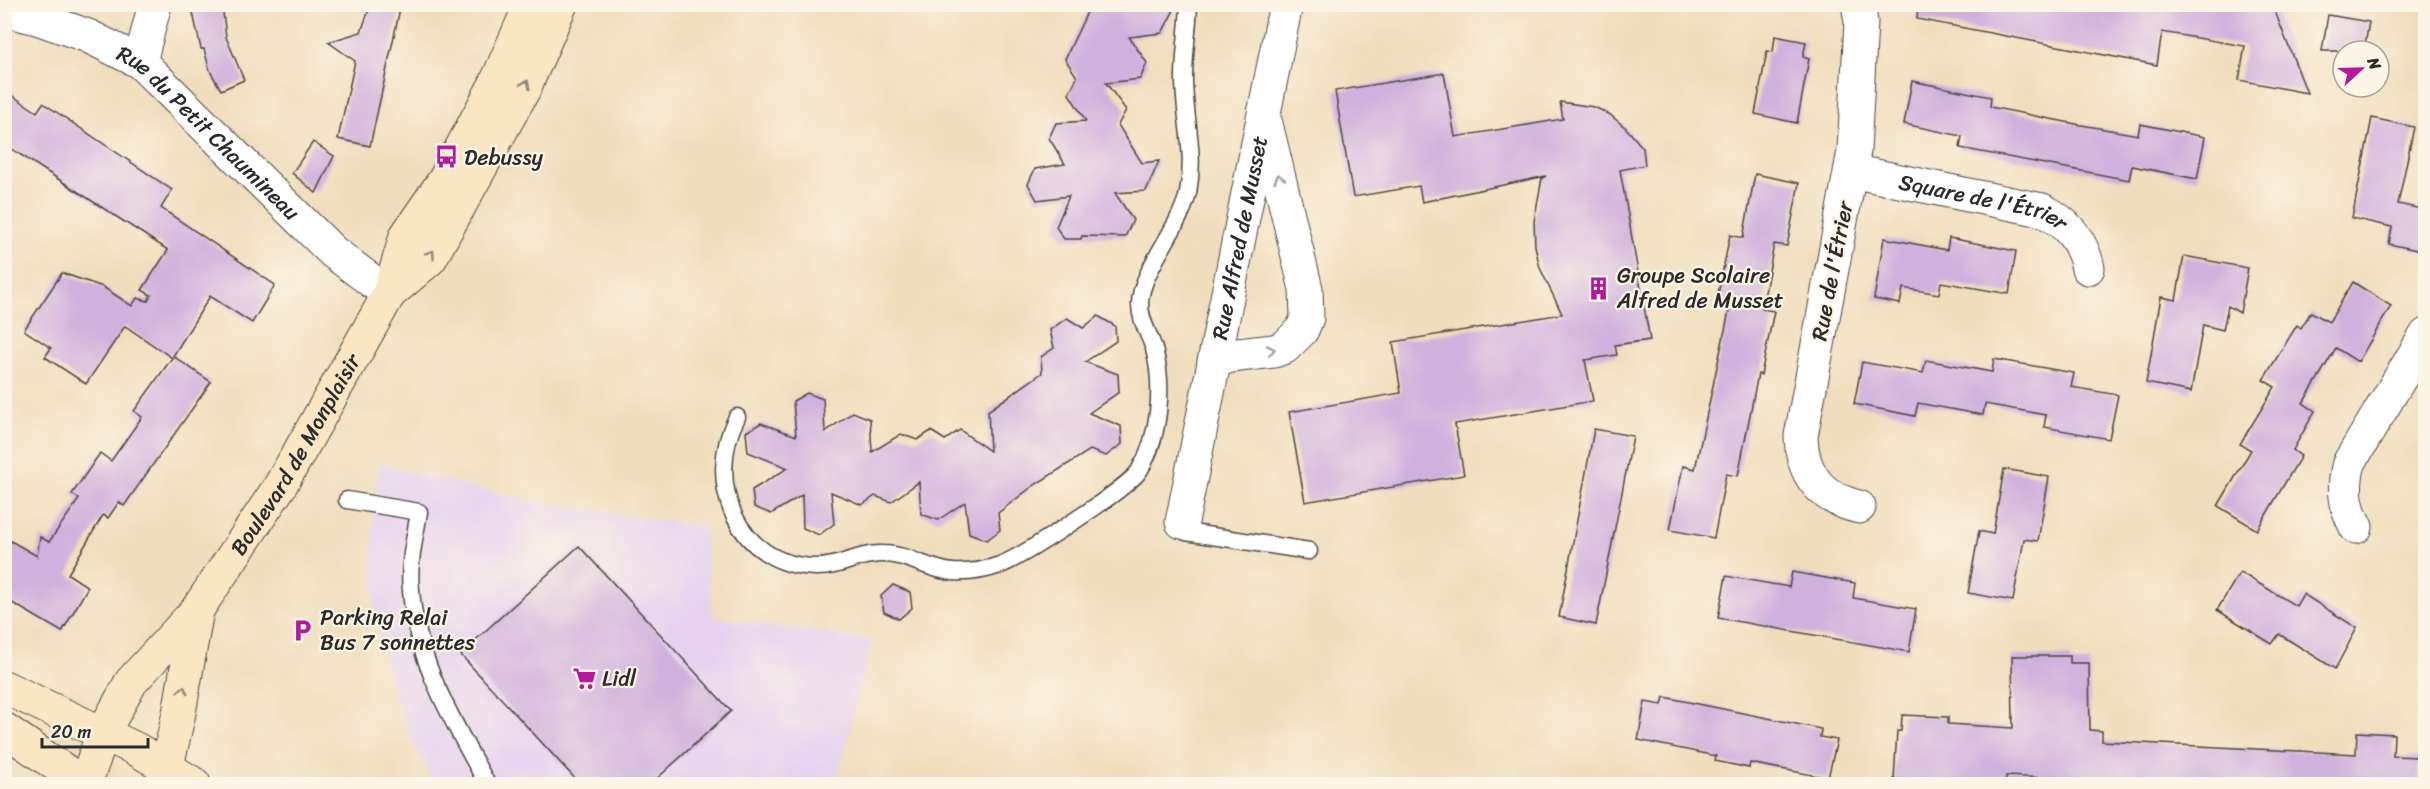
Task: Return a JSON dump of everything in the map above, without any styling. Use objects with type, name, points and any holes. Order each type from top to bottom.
[{"type":"main road","name":"Boulevard de Monplaisir","points":[[84,784],[103,733],[131,682],[197,610],[280,486],[389,294],[406,236],[445,179],[496,83],[531,4]]},
{"type":"main road","name":"Boulevard de Monplaisir","points":[[389,294],[430,259],[524,89],[561,4]]},
{"type":"main road","name":"Boulevard de Monplaisir","points":[[165,776],[197,610]]},
{"type":"main road","points":[[4,687],[58,715],[103,733],[165,776],[194,784]]},
{"type":"main road","points":[[4,729],[84,784]]},
{"type":"street","points":[[140,62],[154,4]]},
{"type":"street","name":"Rue Alfred de Musset","points":[[1182,522],[1286,4]]},
{"type":"street","name":"Rue de l'Étrier","points":[[1858,4],[1860,34],[1854,151],[1801,436],[1806,470],[1815,484],[1843,503],[1859,507]]},
{"type":"street","name":"Rue du Petit Chaumineau","points":[[4,10],[37,18],[87,36],[140,62],[333,252],[389,294]]},
{"type":"street","name":"Rue Alfred de Musset","points":[[1214,362],[1230,356],[1274,351],[1285,347],[1302,330],[1307,318],[1306,289],[1263,114]]},
{"type":"street","name":"Square de l'Étrier","points":[[1851,171],[2042,210],[2059,219],[2073,232],[2085,255],[2088,268]]},
{"type":"street","points":[[2356,527],[2345,498],[2345,480],[2349,463],[2426,335]]},
{"type":"lane","points":[[737,417],[723,460],[723,480],[734,516],[752,540],[776,558],[815,567],[836,566],[866,555],[882,554],[899,555],[930,567],[954,572],[977,571],[998,566],[1016,558],[1106,499],[1139,472],[1158,415],[1161,392],[1159,368],[1153,345],[1142,322],[1140,302],[1147,279],[1167,244],[1187,197],[1193,163],[1184,79],[1189,4]]},
{"type":"lane","points":[[347,500],[419,512],[410,588],[418,635],[437,693],[487,784]]},
{"type":"lane","points":[[1182,522],[1186,532],[1309,551]]},
{"type":"shaded area","points":[[379,464],[530,501],[704,527],[712,617],[872,640],[836,784],[434,784],[413,743],[396,700],[383,655],[375,608],[372,560],[373,512]]},
{"type":"building","points":[[191,4],[222,4],[226,37],[244,80],[221,90],[210,71],[204,49],[201,49]]},
{"type":"building","points":[[371,4],[401,4],[370,146],[338,139],[355,61],[328,42],[361,32]]},
{"type":"building","points":[[1091,4],[1177,4],[1162,33],[1129,37],[1147,63],[1140,79],[1106,83],[1126,110],[1118,125],[1142,163],[1159,161],[1146,191],[1115,193],[1133,220],[1125,237],[1082,236],[1081,239],[1064,239],[1056,227],[1069,196],[1037,200],[1028,184],[1035,169],[1065,164],[1049,138],[1056,123],[1086,121],[1069,94],[1077,77],[1065,59]]},
{"type":"building","points":[[1918,4],[2073,4],[2095,9],[2095,4],[2272,4],[2307,93],[2239,80],[2245,46],[2162,32],[2157,65],[1917,19]]},
{"type":"building","points":[[2328,15],[2369,22],[2366,39],[2331,39],[2331,51],[2322,51]]},
{"type":"building","points":[[1775,36],[1806,42],[1803,57],[1809,59],[1797,123],[1755,114],[1767,51],[1773,52]]},
{"type":"building","name":"Groupe Scolaire Alfred de Musset","points":[[1444,73],[1455,137],[1563,119],[1560,102],[1594,107],[1609,114],[1626,128],[1643,148],[1645,165],[1620,170],[1650,340],[1615,345],[1617,355],[1585,360],[1593,401],[1455,424],[1464,475],[1305,502],[1289,412],[1401,393],[1393,342],[1562,314],[1540,268],[1535,246],[1534,221],[1542,178],[1546,176],[1422,202],[1419,186],[1353,197],[1335,91]]},
{"type":"building","points":[[1912,81],[1991,97],[1990,107],[2076,124],[2138,135],[2140,124],[2205,137],[2197,179],[2132,166],[2129,180],[1960,148],[1962,136],[1904,124]]},
{"type":"building","points":[[4,90],[37,112],[43,103],[172,190],[161,208],[275,285],[252,323],[210,296],[173,356],[211,382],[124,506],[119,502],[108,518],[103,515],[68,574],[88,587],[62,632],[4,598],[4,537],[37,556],[40,537],[49,542],[79,499],[72,494],[100,453],[111,461],[142,417],[134,411],[172,358],[125,326],[86,384],[45,357],[51,348],[24,330],[62,273],[103,287],[132,306],[137,298],[148,301],[151,295],[142,290],[168,250],[4,144]]},
{"type":"building","points":[[2372,118],[2414,127],[2398,204],[2426,210],[2426,252],[2389,244],[2392,227],[2352,218]]},
{"type":"building","points":[[313,142],[334,156],[316,193],[292,173]]},
{"type":"building","points":[[1755,174],[1799,183],[1787,246],[1774,244],[1762,309],[1774,311],[1761,375],[1758,374],[1738,476],[1726,474],[1714,538],[1670,530],[1683,466],[1695,469],[1731,302],[1717,299],[1730,235],[1743,238]]},
{"type":"building","points":[[1884,238],[1947,250],[1949,238],[2016,251],[2009,294],[1941,282],[1939,294],[1903,288],[1900,304],[1874,299]]},
{"type":"building","points":[[2184,256],[2248,268],[2240,313],[2228,306],[2223,330],[2203,325],[2191,392],[2146,383],[2161,297],[2176,300]]},
{"type":"building","points":[[2353,282],[2391,306],[2358,362],[2336,348],[2303,403],[2315,411],[2293,450],[2301,456],[2257,530],[2218,506],[2251,450],[2240,444],[2275,387],[2263,380],[2297,325],[2301,328],[2311,312],[2329,322]]},
{"type":"building","points":[[1098,316],[1115,326],[1116,341],[1085,362],[1118,374],[1119,392],[1089,413],[1121,426],[1122,444],[1106,456],[1090,450],[1033,486],[998,513],[1000,530],[987,540],[969,533],[965,502],[938,520],[921,514],[919,482],[891,502],[875,496],[862,505],[831,492],[834,524],[819,535],[803,528],[802,495],[771,514],[754,507],[752,490],[788,468],[748,452],[746,432],[761,423],[796,436],[793,401],[807,393],[823,399],[825,432],[853,412],[870,419],[872,452],[901,434],[917,440],[931,431],[945,440],[960,430],[990,451],[988,411],[1042,373],[1041,357],[1054,348],[1050,330],[1067,318],[1083,328]]},
{"type":"building","points":[[1994,359],[2074,373],[2071,387],[2118,395],[2109,439],[2044,427],[2046,415],[1985,404],[1983,415],[1918,403],[1915,416],[1854,404],[1862,362],[1923,373],[1926,360],[1992,372]]},
{"type":"building","points":[[1594,429],[1633,436],[1596,625],[1559,617]]},
{"type":"building","points":[[2004,469],[2049,477],[2038,541],[2024,539],[2013,601],[1968,593],[1979,531],[1993,534]]},
{"type":"building","points":[[579,546],[731,711],[651,784],[580,784],[460,654]]},
{"type":"building","points":[[1792,572],[1855,583],[1853,598],[1916,609],[1909,652],[1718,618],[1726,576],[1789,587]]},
{"type":"building","points":[[2240,572],[2296,606],[2303,594],[2357,628],[2335,669],[2279,634],[2272,644],[2217,610]]},
{"type":"building","points":[[893,585],[910,592],[912,608],[899,619],[884,612],[881,596]]},
{"type":"building","points":[[2012,656],[2070,656],[2070,663],[2089,663],[2090,730],[2102,731],[2102,741],[2356,754],[2357,732],[2394,734],[2393,756],[2419,757],[2418,784],[2068,784],[2068,779],[2006,776],[2005,784],[1910,784],[1910,780],[1894,779],[1897,731],[1901,731],[1902,715],[1948,717],[1948,724],[2013,728]]},
{"type":"building","points":[[1664,697],[1821,729],[1820,737],[1837,740],[1828,778],[1750,763],[1749,768],[1715,761],[1716,756],[1638,740],[1645,702],[1662,705]]},
{"type":"place","name":"Debussy","points":[[446,157]]},
{"type":"place","name":"Groupe Scolaire Alfred de Musset","points":[[1599,288]]},
{"type":"place","name":"Parking Relai Bus 7 sonnettes","points":[[302,630]]},
{"type":"place","name":"Lidl","points":[[584,678]]}]
